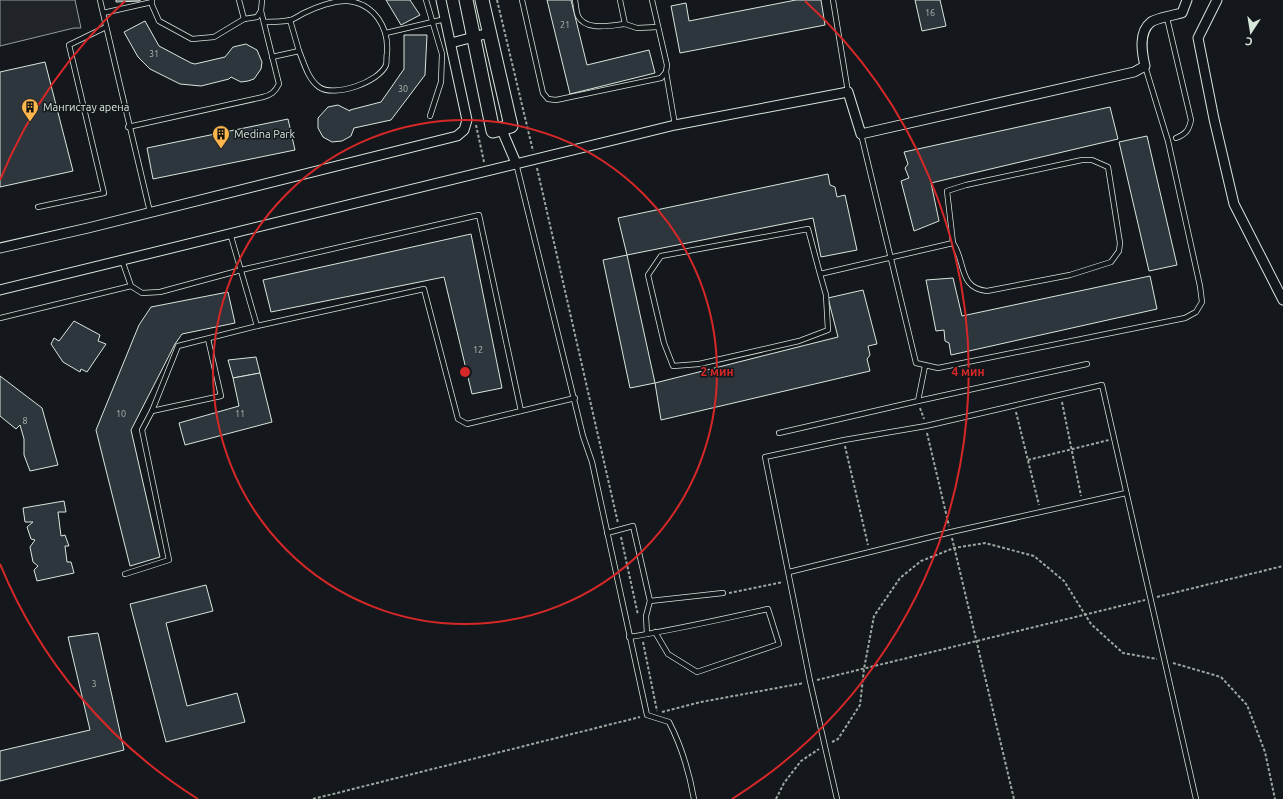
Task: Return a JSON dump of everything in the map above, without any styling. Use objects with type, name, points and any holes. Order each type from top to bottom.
[{"type":"street","points":[[0,248],[457,136],[464,130],[467,120],[441,0]]},
{"type":"street","points":[[466,0],[493,131],[511,126],[482,0]]},
{"type":"street","points":[[0,290],[675,124],[848,92],[861,134],[1134,72],[1145,66],[1141,51],[1144,32],[1152,22],[1182,13],[1187,0]]},
{"type":"street","points":[[1217,0],[1198,38],[1214,119],[1234,204],[1283,300]]},
{"type":"street","points":[[451,43],[489,33]]},
{"type":"street","points":[[500,128],[516,163]]},
{"type":"lane","points":[[100,0],[128,127],[150,212]]},
{"type":"lane","points":[[239,0],[244,19]]},
{"type":"lane","points":[[128,127],[269,95],[279,84],[261,11],[262,0]]},
{"type":"lane","points":[[426,0],[434,22],[442,54],[441,82],[430,116]]},
{"type":"lane","points":[[522,0],[543,93],[548,99],[556,100],[661,78],[666,72]]},
{"type":"lane","points":[[575,0],[579,17],[587,24],[596,27],[625,24],[638,28],[658,27]]},
{"type":"lane","points":[[620,0],[625,24]]},
{"type":"lane","points":[[653,0],[667,65],[666,72],[675,124]]},
{"type":"lane","points":[[833,0],[848,92]]},
{"type":"lane","points":[[103,13],[152,1],[159,21],[192,39],[214,36],[244,19],[257,17],[261,11]]},
{"type":"lane","points":[[264,22],[290,20],[330,4],[347,1],[366,6],[382,22],[386,33],[386,65],[373,79],[343,90],[326,91],[320,88],[306,70],[290,20]]},
{"type":"lane","points":[[1168,18],[1191,120],[1189,129],[1184,135],[1176,138]]},
{"type":"lane","points":[[386,33],[445,19]]},
{"type":"lane","points":[[38,207],[104,193],[69,45],[106,27]]},
{"type":"lane","points":[[272,57],[299,51]]},
{"type":"lane","points":[[861,134],[916,363],[938,368],[1185,318],[1196,312],[1202,302],[1200,286],[1168,141],[1145,66]]},
{"type":"lane","points":[[1082,160],[1092,160],[1108,167],[1120,243],[1119,251],[1111,262],[1070,275],[987,291],[977,290],[966,281],[958,250],[953,243],[947,191],[966,185],[1082,160]]},
{"type":"lane","points":[[516,163],[575,398],[583,436],[592,462],[647,715],[669,722],[679,741],[688,767],[694,799]]},
{"type":"lane","points":[[122,260],[131,286],[142,293],[160,292],[241,270],[479,215],[521,411]]},
{"type":"lane","points":[[808,229],[820,274],[826,295],[828,330],[799,341],[699,364],[673,366],[664,343],[648,275],[661,256],[808,229]]},
{"type":"lane","points":[[230,233],[257,326]]},
{"type":"lane","points":[[820,274],[890,259],[953,243]]},
{"type":"lane","points":[[0,318],[131,286]]},
{"type":"lane","points":[[125,574],[169,560],[142,430],[152,411],[178,346],[257,326],[424,289],[458,419],[467,424],[575,398]]},
{"type":"lane","points":[[152,411],[221,396],[208,339]]},
{"type":"lane","points":[[778,433],[1087,364]]},
{"type":"lane","points":[[918,401],[926,366]]},
{"type":"lane","points":[[837,799],[810,681],[765,457],[844,440],[926,426],[1102,385],[1149,599],[1196,799]]},
{"type":"lane","points":[[788,572],[951,532],[1126,493]]},
{"type":"lane","points":[[607,533],[633,526],[650,601],[646,616],[647,634]]},
{"type":"lane","points":[[650,601],[723,593]]},
{"type":"lane","points":[[629,637],[768,610],[779,644],[697,672],[668,654],[655,632]]},
{"type":"path","points":[[497,0],[535,158],[640,622],[635,626],[636,636],[638,640],[642,642],[657,713]]},
{"type":"path","points":[[1060,395],[1083,503]]},
{"type":"path","points":[[918,401],[926,426],[1014,799]]},
{"type":"path","points":[[1014,406],[1041,512]]},
{"type":"path","points":[[1028,460],[1114,439]]},
{"type":"path","points":[[844,440],[869,552]]},
{"type":"path","points":[[776,799],[784,783],[801,761],[838,739],[860,705],[864,668],[874,616],[900,578],[921,561],[954,548],[985,543],[1034,556],[1064,581],[1091,624],[1123,653],[1163,660],[1221,677],[1247,705],[1265,752],[1275,799]]},
{"type":"path","points":[[313,799],[701,702],[810,681],[1283,566]]},
{"type":"path","points":[[723,593],[734,593],[790,580]]},
{"type":"shaded area","points":[[0,0],[75,0],[81,28],[74,28],[0,46]]},
{"type":"building","points":[[116,0],[140,0],[140,1],[116,2]]},
{"type":"building","points":[[386,0],[410,0],[420,15],[401,25]]},
{"type":"building","points":[[547,0],[571,0],[587,65],[649,50],[655,73],[570,94]]},
{"type":"building","points":[[796,0],[821,0],[825,25],[680,53],[671,6],[686,3],[689,21]]},
{"type":"building","points":[[915,0],[940,0],[946,26],[922,31]]},
{"type":"building","points":[[145,21],[159,46],[191,63],[195,64],[225,57],[233,47],[246,44],[257,50],[262,62],[261,69],[254,79],[248,81],[241,82],[231,77],[229,79],[201,86],[180,84],[150,69],[138,57],[124,32]]},
{"type":"building","points":[[404,35],[427,35],[425,75],[391,120],[354,128],[351,136],[342,141],[332,142],[323,137],[318,128],[318,118],[328,107],[338,105],[350,111],[381,102],[404,69]]},
{"type":"building","name":"Мангистау арена","points":[[45,62],[73,171],[0,187],[0,72]]},
{"type":"building","points":[[1110,107],[1118,139],[931,183],[939,221],[914,231],[901,181],[909,178],[905,168],[908,164],[904,152]]},
{"type":"building","name":"Medina Park","points":[[288,119],[295,150],[153,179],[147,148]]},
{"type":"building","points":[[1147,136],[1177,265],[1149,271],[1119,142]]},
{"type":"building","points":[[828,174],[830,185],[835,187],[837,197],[845,195],[857,250],[821,257],[813,218],[627,255],[618,218]]},
{"type":"building","points":[[471,234],[502,388],[472,394],[444,277],[271,312],[263,280]]},
{"type":"building","points":[[627,255],[655,383],[630,388],[603,260]]},
{"type":"building","points":[[1150,276],[1157,309],[951,355],[949,343],[945,341],[944,330],[936,331],[926,280],[953,278],[962,316]]},
{"type":"building","points":[[863,290],[877,344],[868,346],[870,355],[867,359],[870,371],[661,420],[655,383],[838,337],[828,298]]},
{"type":"building","points":[[228,292],[235,323],[182,334],[175,344],[131,430],[160,557],[130,566],[96,430],[139,325],[151,307]]},
{"type":"building","points":[[74,321],[100,335],[98,341],[106,344],[87,372],[81,369],[80,372],[63,362],[51,344],[54,338],[59,341]]},
{"type":"building","points":[[256,357],[260,373],[233,378],[228,360]]},
{"type":"building","points":[[260,373],[272,422],[185,445],[179,423],[239,406],[233,378]]},
{"type":"building","points":[[0,376],[42,408],[58,465],[30,471],[24,455],[24,439],[20,425],[16,429],[0,416]]},
{"type":"building","points":[[64,501],[66,512],[58,512],[61,536],[65,535],[69,546],[65,546],[67,562],[71,562],[74,573],[37,581],[34,570],[38,566],[33,562],[30,547],[35,540],[31,539],[27,527],[33,522],[25,522],[23,508]]},
{"type":"building","points":[[206,585],[213,611],[166,623],[187,706],[237,693],[245,722],[166,742],[130,604]]},
{"type":"building","points":[[98,633],[124,750],[0,781],[0,751],[90,730],[68,637]]},
{"type":"place","name":"Мангистау арена","points":[[30,122]]},
{"type":"place","name":"Medina Park","points":[[221,149]]}]
